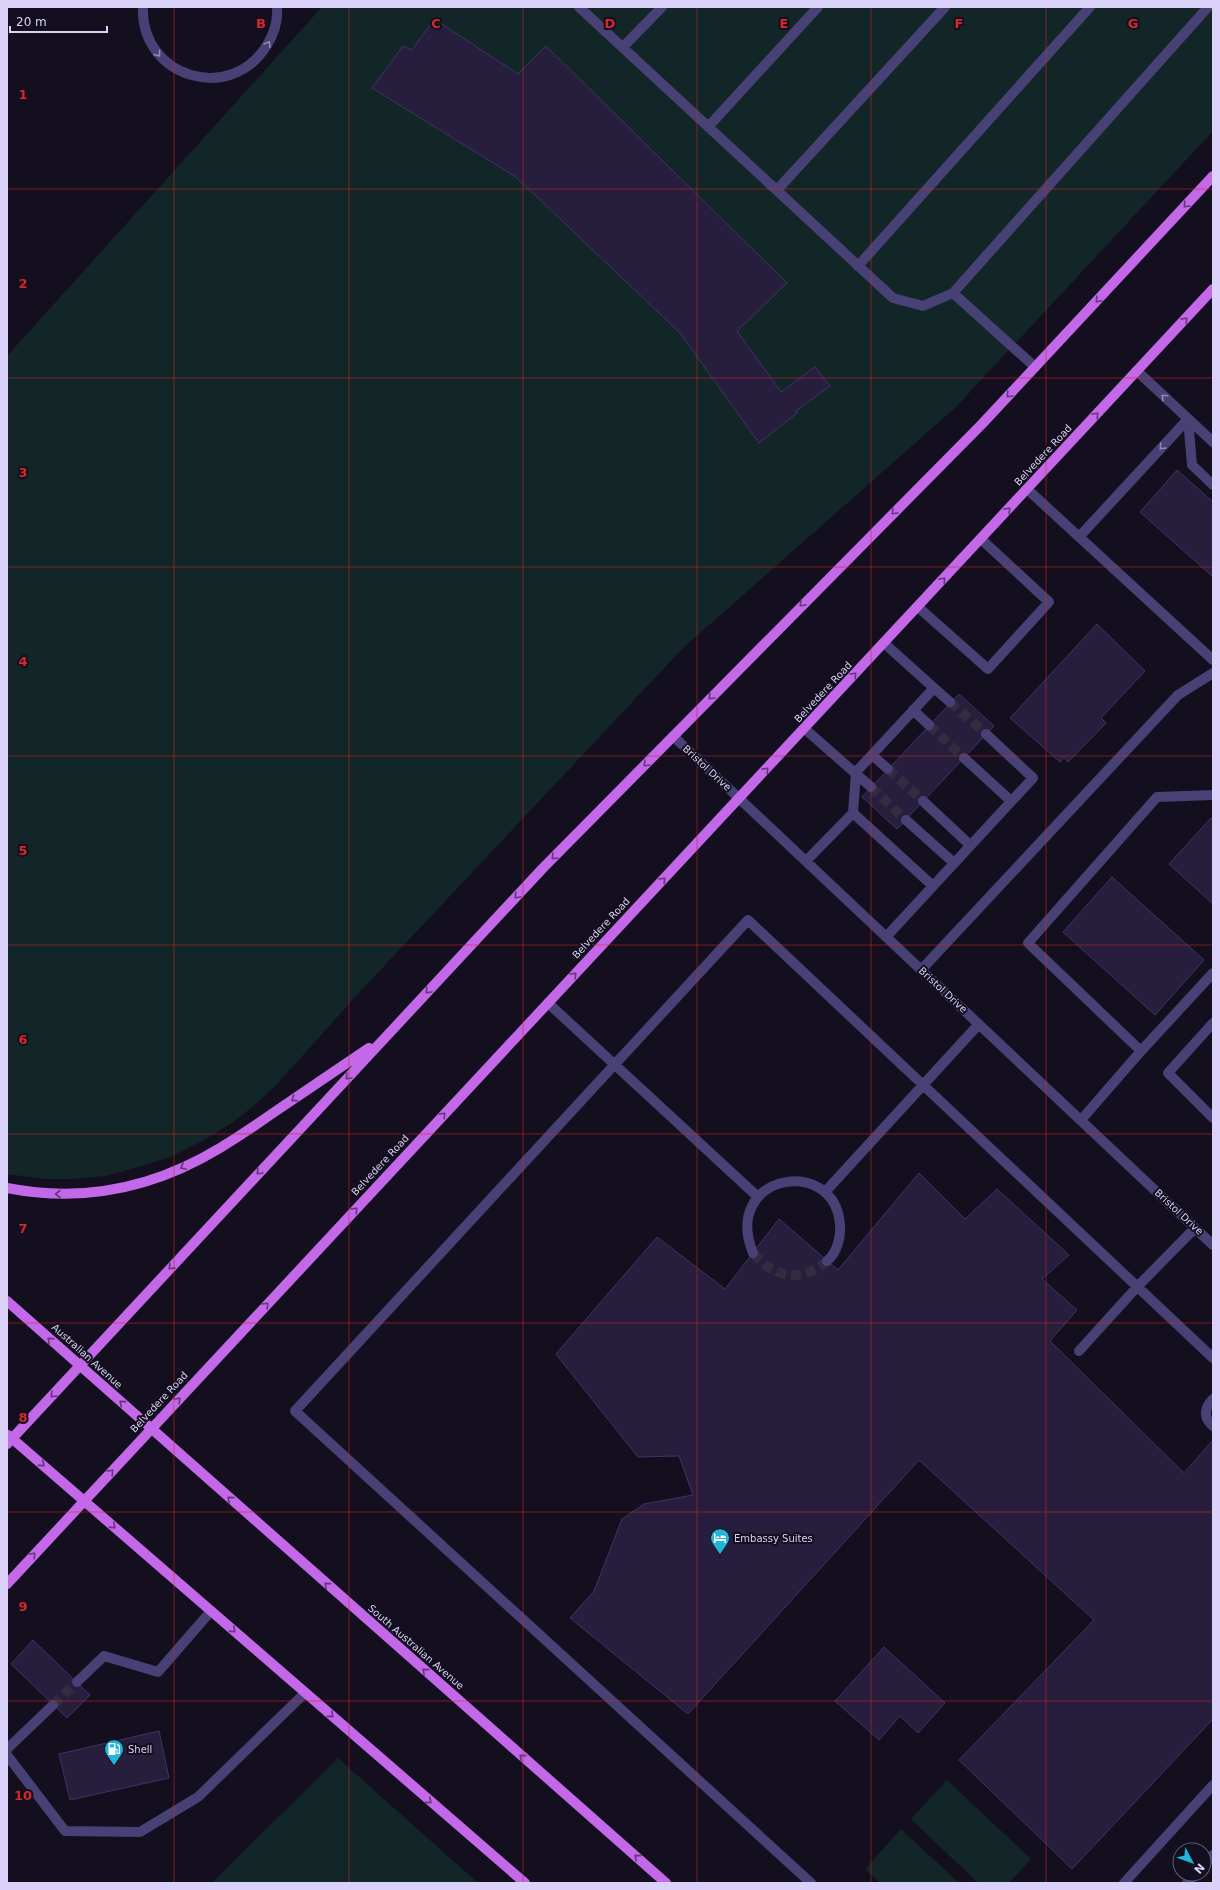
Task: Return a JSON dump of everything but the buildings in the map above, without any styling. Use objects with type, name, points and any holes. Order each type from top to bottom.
[{"type":"main road","points":[[525,1883],[84,1501],[9,1439],[544,868],[976,429],[1213,176]]},
{"type":"main road","name":"Belvedere Road","points":[[7,1584],[1137,371],[1211,296]]},
{"type":"main road","points":[[7,1188],[51,1194],[80,1194],[132,1186],[169,1174],[221,1148],[384,1038]]},
{"type":"main road","name":"Australian Avenue","points":[[7,1301],[151,1429]]},
{"type":"main road","name":"South Australian Avenue","points":[[151,1429],[666,1883]]},
{"type":"street","points":[[143,7],[143,19],[149,41],[162,58],[180,72],[201,78],[223,77],[245,69],[261,55],[273,35],[280,9]]},
{"type":"street","points":[[579,7],[893,298],[923,306],[953,293],[1208,7]]},
{"type":"street","points":[[623,47],[662,7]]},
{"type":"street","points":[[708,127],[818,7]]},
{"type":"street","points":[[777,190],[945,7]]},
{"type":"street","points":[[858,266],[1090,7]]},
{"type":"street","points":[[953,293],[1035,367]]},
{"type":"street","points":[[1137,371],[1213,442]]},
{"type":"street","points":[[1188,418],[1192,465],[1213,485]]},
{"type":"street","points":[[1079,537],[1188,418]]},
{"type":"street","points":[[1027,489],[1213,660]]},
{"type":"street","points":[[918,607],[988,669],[1049,602],[981,539]]},
{"type":"street","points":[[884,643],[950,702]]},
{"type":"street","points":[[921,970],[1178,696],[1213,673]]},
{"type":"street","points":[[806,861],[853,813],[856,772],[934,688]]},
{"type":"street","points":[[913,710],[929,725]]},
{"type":"street","points":[[805,728],[871,787]]},
{"type":"street","points":[[886,937],[1033,778],[986,734]]},
{"type":"street","name":"Bristol Drive","points":[[673,736],[1213,1245]]},
{"type":"street","points":[[872,755],[888,769]]},
{"type":"street","points":[[964,758],[1011,801]]},
{"type":"street","points":[[1140,1051],[1028,943],[1156,797],[1213,795]]},
{"type":"street","points":[[923,802],[970,845]]},
{"type":"street","points":[[853,813],[933,886]]},
{"type":"street","points":[[906,820],[954,863]]},
{"type":"street","points":[[811,1883],[295,1411],[748,920],[1213,1358]]},
{"type":"street","points":[[1081,1120],[1140,1051],[1213,973]]},
{"type":"street","points":[[548,1003],[758,1197]]},
{"type":"street","points":[[825,1192],[979,1024]]},
{"type":"street","points":[[1213,1024],[1168,1073],[1213,1118]]},
{"type":"street","points":[[753,1253],[748,1239],[746,1224],[750,1209],[758,1197],[769,1187],[784,1182],[798,1181],[813,1184],[825,1192],[835,1204],[840,1217],[841,1232],[837,1247],[827,1261]]},
{"type":"street","points":[[1079,1351],[1195,1228]]},
{"type":"street","points":[[1213,1399],[1205,1413],[1207,1420],[1213,1426]]},
{"type":"street","points":[[77,1682],[104,1656],[158,1672],[211,1611]]},
{"type":"street","points":[[7,1755],[65,1831],[140,1832],[198,1797],[304,1692]]},
{"type":"street","points":[[7,1749],[53,1704]]},
{"type":"street","points":[[1124,1883],[1213,1785]]},
{"type":"green space","points":[[322,7],[1213,7],[1213,131],[955,408],[683,648],[356,996],[279,1082],[255,1105],[233,1122],[206,1139],[170,1157],[142,1166],[105,1176],[71,1179],[44,1179],[7,1174],[7,356]]},
{"type":"green space","points":[[338,1758],[478,1883],[212,1883]]},
{"type":"green space","points":[[947,1780],[1031,1859],[1009,1883],[978,1883],[911,1819]]},
{"type":"green space","points":[[901,1829],[959,1883],[880,1883],[865,1869]]},
{"type":"tunnel","points":[[950,702],[986,734]]},
{"type":"tunnel","points":[[929,725],[964,758]]},
{"type":"tunnel","points":[[888,769],[923,801]]},
{"type":"tunnel","points":[[871,787],[906,820]]},
{"type":"tunnel","points":[[753,1253],[770,1268],[788,1275],[807,1273],[827,1261]]},
{"type":"tunnel","points":[[53,1705],[77,1682]]},
{"type":"place","name":"Embassy Suites","points":[[720,1555]]},
{"type":"place","name":"Shell","points":[[114,1766]]}]
